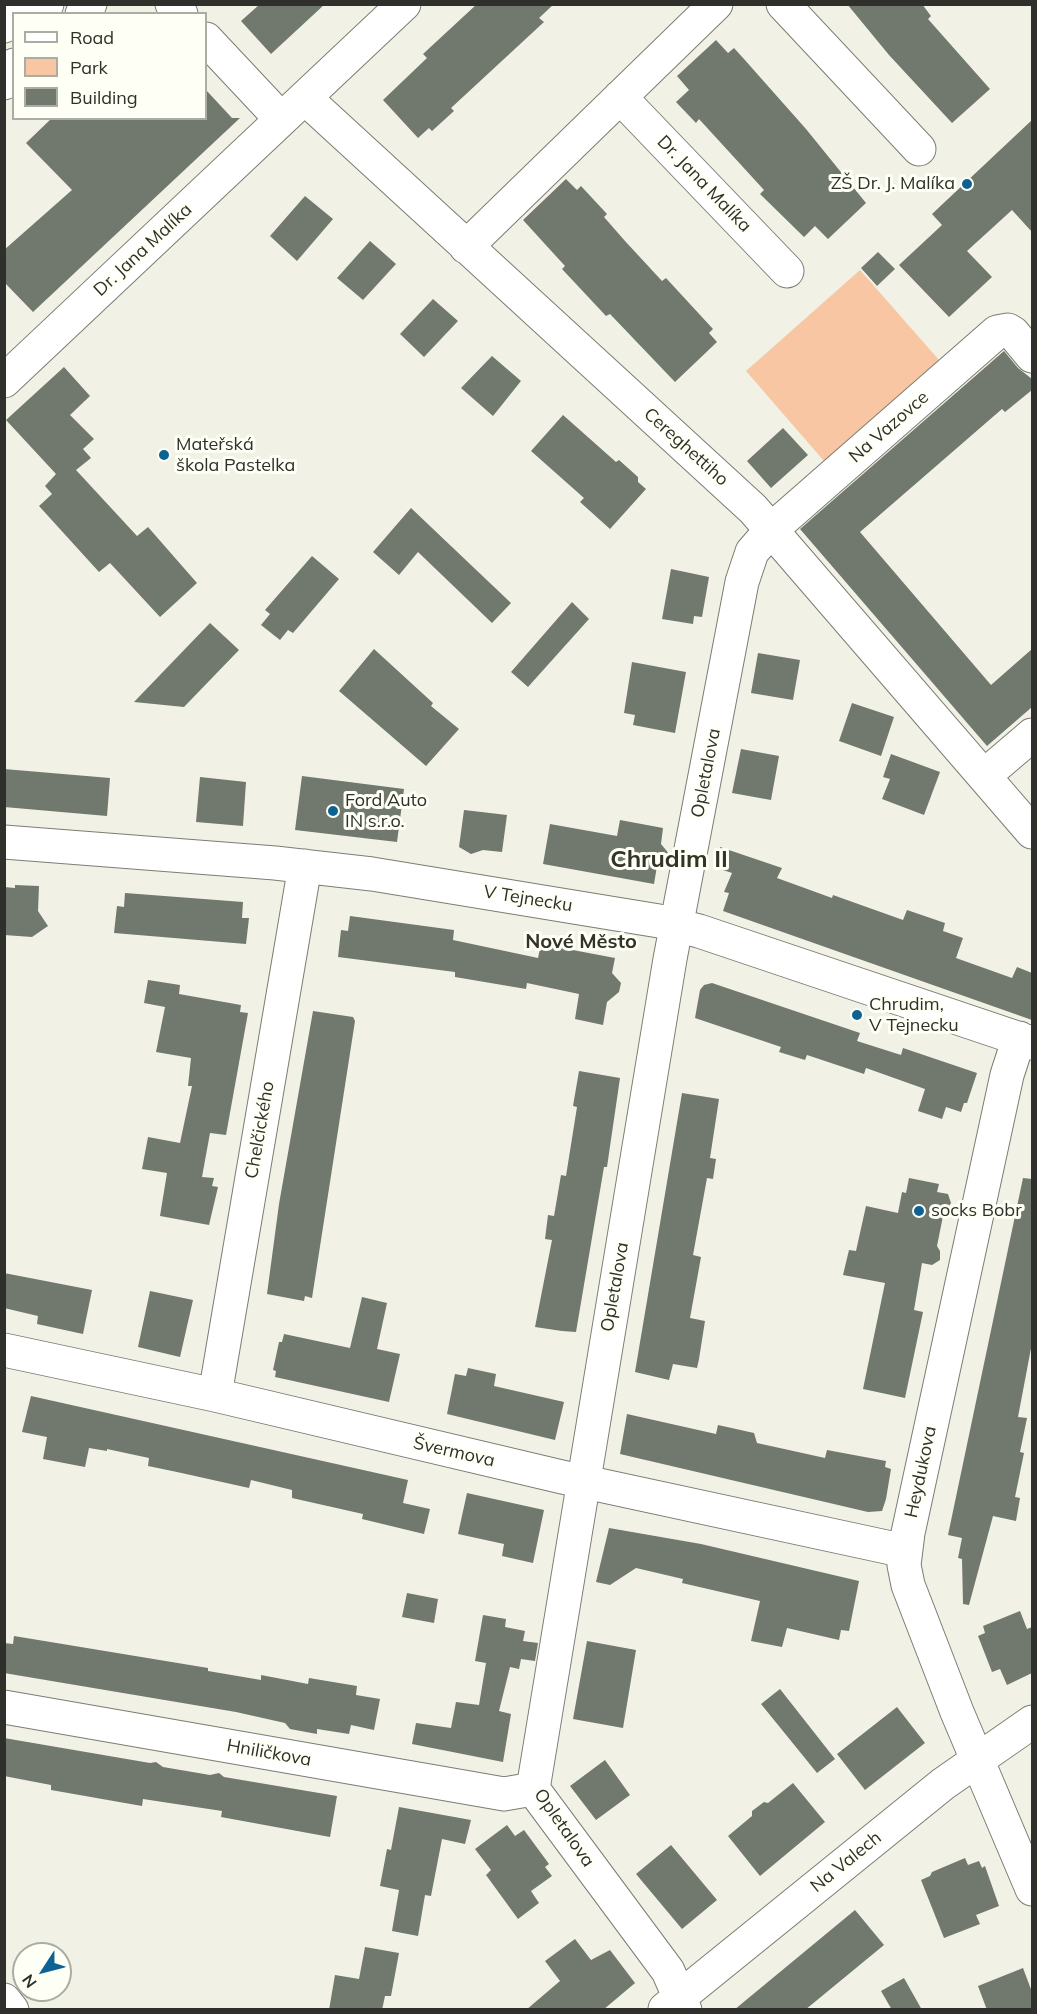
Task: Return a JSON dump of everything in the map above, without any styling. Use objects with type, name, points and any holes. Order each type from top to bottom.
[{"type":"street","name":"Dr. Jana Malíka","points":[[4,381],[405,4]]},
{"type":"street","points":[[466,247],[716,4]]},
{"type":"street","points":[[783,4],[919,149]]},
{"type":"street","points":[[4,26],[12,12]]},
{"type":"street","points":[[207,40],[293,108]]},
{"type":"street","points":[[4,83],[12,69]]},
{"type":"street","name":"Dr. Jana Malíka","points":[[620,98],[787,271]]},
{"type":"street","name":"Cereghettiho","points":[[293,108],[466,247],[733,490],[772,529],[1032,832]]},
{"type":"street","name":"Na Vazovce","points":[[772,529],[997,332],[1008,330],[1032,356]]},
{"type":"street","name":"Opletalova","points":[[677,2005],[668,1971],[532,1789],[677,925],[742,582],[752,552],[772,529]]},
{"type":"street","points":[[984,776],[1032,735]]},
{"type":"street","name":"V Tejnecku","points":[[4,842],[305,866],[508,895],[677,925],[1026,1041]]},
{"type":"street","name":"Chelčického","points":[[215,1395],[305,866]]},
{"type":"street","name":"Heydukova","points":[[1026,1041],[1007,1075],[905,1551],[904,1565],[908,1585],[1032,1889]]},
{"type":"street","name":"Švermova","points":[[4,1350],[215,1395],[582,1482],[905,1551]]},
{"type":"street","name":"Hniličkova","points":[[4,1707],[504,1794],[532,1789]]},
{"type":"street","name":"Na Valech","points":[[677,2005],[978,1758],[1032,1722]]},
{"type":"street","points":[[4,2000],[12,2010]]},
{"type":"green space","points":[[860,270],[939,360],[824,461],[746,371]]},
{"type":"building","points":[[260,4],[325,4],[271,54],[241,21]]},
{"type":"building","points":[[477,4],[554,4],[539,18],[544,22],[451,108],[454,111],[432,131],[429,128],[418,138],[383,100],[427,58],[423,54]]},
{"type":"building","points":[[847,4],[922,4],[931,16],[928,19],[990,89],[952,123],[889,55]]},
{"type":"building","points":[[716,40],[728,53],[734,48],[806,129],[866,203],[828,239],[815,226],[804,237],[760,194],[764,190],[699,119],[696,123],[676,102],[689,90],[677,76]]},
{"type":"building","points":[[207,91],[232,118],[240,118],[33,312],[4,282],[4,250],[72,190],[26,143],[50,120],[207,120]]},
{"type":"building","points":[[1032,120],[1032,232],[1012,210],[967,251],[992,277],[949,317],[899,265],[942,225],[932,214]]},
{"type":"building","points":[[566,179],[577,190],[581,186],[607,214],[604,217],[625,241],[662,281],[666,278],[713,329],[709,333],[717,342],[675,382],[610,314],[606,316],[562,269],[565,266],[523,220]]},
{"type":"building","points":[[305,196],[333,219],[297,261],[270,236]]},
{"type":"building","points":[[370,241],[396,264],[363,300],[337,278]]},
{"type":"building","points":[[878,252],[895,269],[877,286],[861,268]]},
{"type":"building","points":[[433,299],[458,321],[424,357],[400,334]]},
{"type":"building","points":[[1004,351],[1018,368],[1032,379],[1032,390],[1005,412],[1002,409],[860,532],[991,685],[1032,649],[1032,707],[987,746],[800,529]]},
{"type":"building","points":[[492,356],[521,381],[493,416],[461,388]]},
{"type":"building","points":[[64,367],[90,396],[70,415],[94,439],[83,449],[91,458],[76,470],[137,536],[148,527],[197,583],[160,617],[110,563],[99,572],[39,506],[52,494],[45,486],[56,474],[6,420]]},
{"type":"building","points":[[563,415],[616,462],[619,460],[638,477],[638,482],[646,489],[610,529],[580,502],[584,498],[531,451]]},
{"type":"building","points":[[783,428],[808,455],[771,488],[747,461]]},
{"type":"building","points":[[411,508],[511,603],[492,623],[418,552],[399,575],[373,552]]},
{"type":"building","points":[[312,556],[339,579],[293,633],[288,630],[280,640],[261,625],[270,614],[265,610]]},
{"type":"building","points":[[671,569],[709,577],[702,617],[694,616],[693,624],[662,619]]},
{"type":"building","points":[[572,602],[589,619],[528,687],[511,672]]},
{"type":"building","points":[[210,623],[239,650],[184,707],[134,702]]},
{"type":"building","points":[[374,649],[433,703],[431,706],[459,729],[426,766],[339,691]]},
{"type":"building","points":[[758,653],[800,660],[793,700],[751,693]]},
{"type":"building","points":[[632,662],[686,672],[675,733],[633,725],[635,715],[624,713]]},
{"type":"building","points":[[852,703],[894,717],[881,756],[839,741]]},
{"type":"building","points":[[741,749],[779,756],[771,800],[732,793]]},
{"type":"building","points":[[891,754],[940,772],[924,815],[882,799],[890,779],[883,777]]},
{"type":"building","points":[[4,769],[110,778],[107,816],[4,807]]},
{"type":"building","points":[[302,776],[404,789],[397,842],[295,830]]},
{"type":"building","points":[[200,777],[246,782],[243,826],[196,822]]},
{"type":"building","points":[[464,810],[507,815],[502,852],[483,850],[471,854],[459,847]]},
{"type":"building","points":[[620,820],[663,828],[661,844],[670,855],[658,860],[654,884],[543,864],[550,824],[617,836]]},
{"type":"building","points":[[720,847],[782,868],[777,878],[832,898],[833,895],[903,920],[907,910],[945,923],[943,931],[963,938],[956,958],[1012,978],[1017,967],[1032,973],[1032,1020],[723,911],[729,893],[724,892],[732,873],[717,868]]},
{"type":"building","points":[[15,885],[39,886],[38,911],[48,926],[32,937],[4,935],[4,887],[15,888]]},
{"type":"building","points":[[125,893],[243,902],[242,918],[249,918],[246,944],[114,933],[117,906],[124,907]]},
{"type":"building","points":[[350,916],[454,930],[453,940],[538,958],[541,944],[615,958],[612,973],[621,983],[619,992],[607,1002],[603,1025],[575,1019],[579,994],[527,983],[526,989],[455,977],[455,972],[338,957],[341,930],[348,931]]},
{"type":"building","points":[[148,980],[180,985],[179,994],[241,1005],[240,1012],[248,1013],[226,1135],[210,1133],[202,1177],[214,1178],[212,1186],[218,1187],[209,1225],[160,1216],[167,1173],[142,1169],[148,1137],[180,1143],[192,1086],[188,1086],[191,1058],[156,1052],[165,1007],[144,1003]]},
{"type":"building","points":[[712,983],[860,1033],[857,1041],[901,1055],[903,1048],[977,1073],[967,1103],[964,1103],[961,1112],[946,1107],[942,1119],[918,1111],[925,1089],[866,1068],[864,1074],[807,1055],[805,1060],[779,1052],[781,1047],[695,1018],[700,990],[704,985]]},
{"type":"building","points":[[313,1011],[353,1017],[355,1021],[312,1298],[305,1296],[304,1301],[267,1294],[279,1204]]},
{"type":"building","points":[[579,1071],[620,1078],[607,1167],[604,1167],[576,1332],[535,1327],[552,1240],[545,1239],[548,1215],[554,1216],[561,1175],[566,1176],[577,1107],[573,1106]]},
{"type":"building","points":[[682,1093],[719,1099],[710,1158],[716,1159],[713,1179],[707,1178],[693,1255],[701,1257],[690,1318],[705,1321],[699,1359],[697,1368],[673,1364],[669,1380],[635,1372]]},
{"type":"building","points":[[909,1178],[939,1184],[937,1192],[948,1194],[951,1203],[943,1216],[937,1246],[940,1251],[940,1260],[932,1265],[922,1263],[914,1310],[923,1312],[905,1398],[863,1389],[885,1283],[843,1275],[849,1250],[856,1251],[866,1206],[898,1213],[902,1192],[906,1193]]},
{"type":"building","points":[[1023,1178],[1032,1179],[1032,1343],[1018,1417],[1027,1418],[1020,1452],[1024,1453],[1015,1497],[1020,1498],[1016,1521],[993,1516],[969,1605],[963,1604],[962,1559],[958,1558],[962,1538],[948,1535]]},
{"type":"building","points":[[4,1273],[92,1290],[83,1334],[37,1324],[38,1316],[4,1308]]},
{"type":"building","points":[[150,1291],[193,1300],[180,1357],[138,1347]]},
{"type":"building","points":[[362,1297],[387,1303],[377,1349],[400,1354],[389,1402],[275,1377],[276,1371],[273,1370],[279,1342],[282,1342],[284,1334],[350,1348]]},
{"type":"building","points":[[468,1368],[496,1374],[494,1386],[564,1402],[555,1440],[447,1414],[455,1374],[466,1376]]},
{"type":"building","points":[[31,1396],[408,1480],[403,1503],[430,1509],[424,1534],[362,1519],[363,1514],[292,1498],[292,1490],[251,1480],[249,1488],[148,1466],[149,1458],[107,1449],[107,1451],[89,1448],[85,1467],[43,1459],[47,1437],[22,1432]]},
{"type":"building","points":[[627,1414],[716,1434],[718,1425],[754,1433],[757,1443],[825,1458],[827,1450],[886,1461],[885,1467],[891,1469],[882,1511],[868,1512],[620,1454]]},
{"type":"building","points":[[467,1493],[544,1510],[533,1563],[502,1556],[504,1544],[458,1534]]},
{"type":"building","points":[[609,1528],[701,1544],[859,1581],[849,1631],[841,1630],[839,1640],[787,1628],[782,1647],[751,1641],[760,1601],[682,1583],[683,1579],[636,1568],[610,1585],[596,1582]]},
{"type":"building","points":[[407,1593],[438,1599],[434,1623],[402,1617]]},
{"type":"building","points":[[1020,1611],[1027,1629],[1032,1627],[1032,1673],[1007,1685],[1000,1669],[992,1672],[978,1636],[985,1633],[983,1626]]},
{"type":"building","points":[[483,1615],[506,1619],[505,1627],[525,1631],[523,1641],[538,1643],[535,1661],[521,1659],[519,1669],[510,1667],[499,1711],[511,1714],[503,1762],[412,1744],[416,1723],[451,1728],[456,1702],[479,1705],[486,1663],[475,1661]]},
{"type":"building","points":[[14,1636],[208,1668],[208,1671],[261,1680],[261,1675],[308,1684],[309,1678],[357,1686],[356,1695],[380,1699],[374,1730],[351,1725],[349,1734],[317,1729],[317,1734],[290,1729],[285,1723],[236,1712],[4,1673],[4,1643],[13,1644]]},
{"type":"building","points":[[587,1641],[636,1650],[623,1728],[573,1719]]},
{"type":"building","points":[[780,1689],[835,1759],[817,1773],[761,1704]]},
{"type":"building","points":[[897,1707],[925,1743],[865,1790],[837,1754]]},
{"type":"building","points":[[4,1738],[150,1763],[156,1762],[163,1767],[210,1775],[219,1773],[224,1777],[337,1796],[330,1837],[221,1817],[222,1811],[143,1799],[142,1806],[51,1790],[51,1785],[4,1776]]},
{"type":"building","points":[[605,1760],[630,1795],[596,1820],[570,1786]]},
{"type":"building","points":[[793,1783],[825,1822],[760,1876],[728,1836],[752,1816],[752,1811],[764,1802],[768,1803]]},
{"type":"building","points":[[399,1807],[471,1820],[465,1844],[442,1839],[431,1896],[425,1895],[418,1936],[392,1931],[399,1890],[380,1886],[387,1849],[391,1850]]},
{"type":"building","points":[[507,1825],[515,1836],[524,1830],[549,1864],[545,1867],[552,1876],[531,1891],[539,1903],[518,1919],[486,1875],[491,1870],[475,1849]]},
{"type":"building","points":[[671,1845],[717,1900],[682,1929],[636,1874]]},
{"type":"building","points":[[965,1858],[968,1865],[979,1861],[982,1868],[985,1866],[999,1906],[976,1915],[980,1924],[944,1938],[921,1880],[930,1876],[932,1872]]},
{"type":"building","points":[[855,1910],[884,1945],[805,2010],[734,2010]]},
{"type":"building","points":[[575,1939],[591,1960],[610,1950],[635,1983],[603,2010],[526,2010],[560,1981],[545,1961]]},
{"type":"building","points":[[365,1947],[399,1953],[391,1996],[385,1996],[382,2010],[329,2010],[335,1975],[359,1979]]},
{"type":"building","points":[[1023,1968],[1032,1992],[1032,2010],[987,2010],[978,1986]]},
{"type":"building","points":[[904,1978],[922,2010],[892,2010],[881,1991]]},
{"type":"place","name":"ZŠ Dr. J. Malíka","points":[[967,184]]},
{"type":"place","name":"Mateřská škola Pastelka","points":[[164,455]]},
{"type":"place","name":"Ford Auto IN s.r.o.","points":[[333,811]]},
{"type":"place","name":"Chrudim, V Tejnecku","points":[[857,1015]]},
{"type":"place","name":"socks Bobr","points":[[919,1211]]},
{"type":"district","name":"Chrudim II","points":[[669,860]]},
{"type":"district","name":"Nové Město","points":[[581,942]]}]
